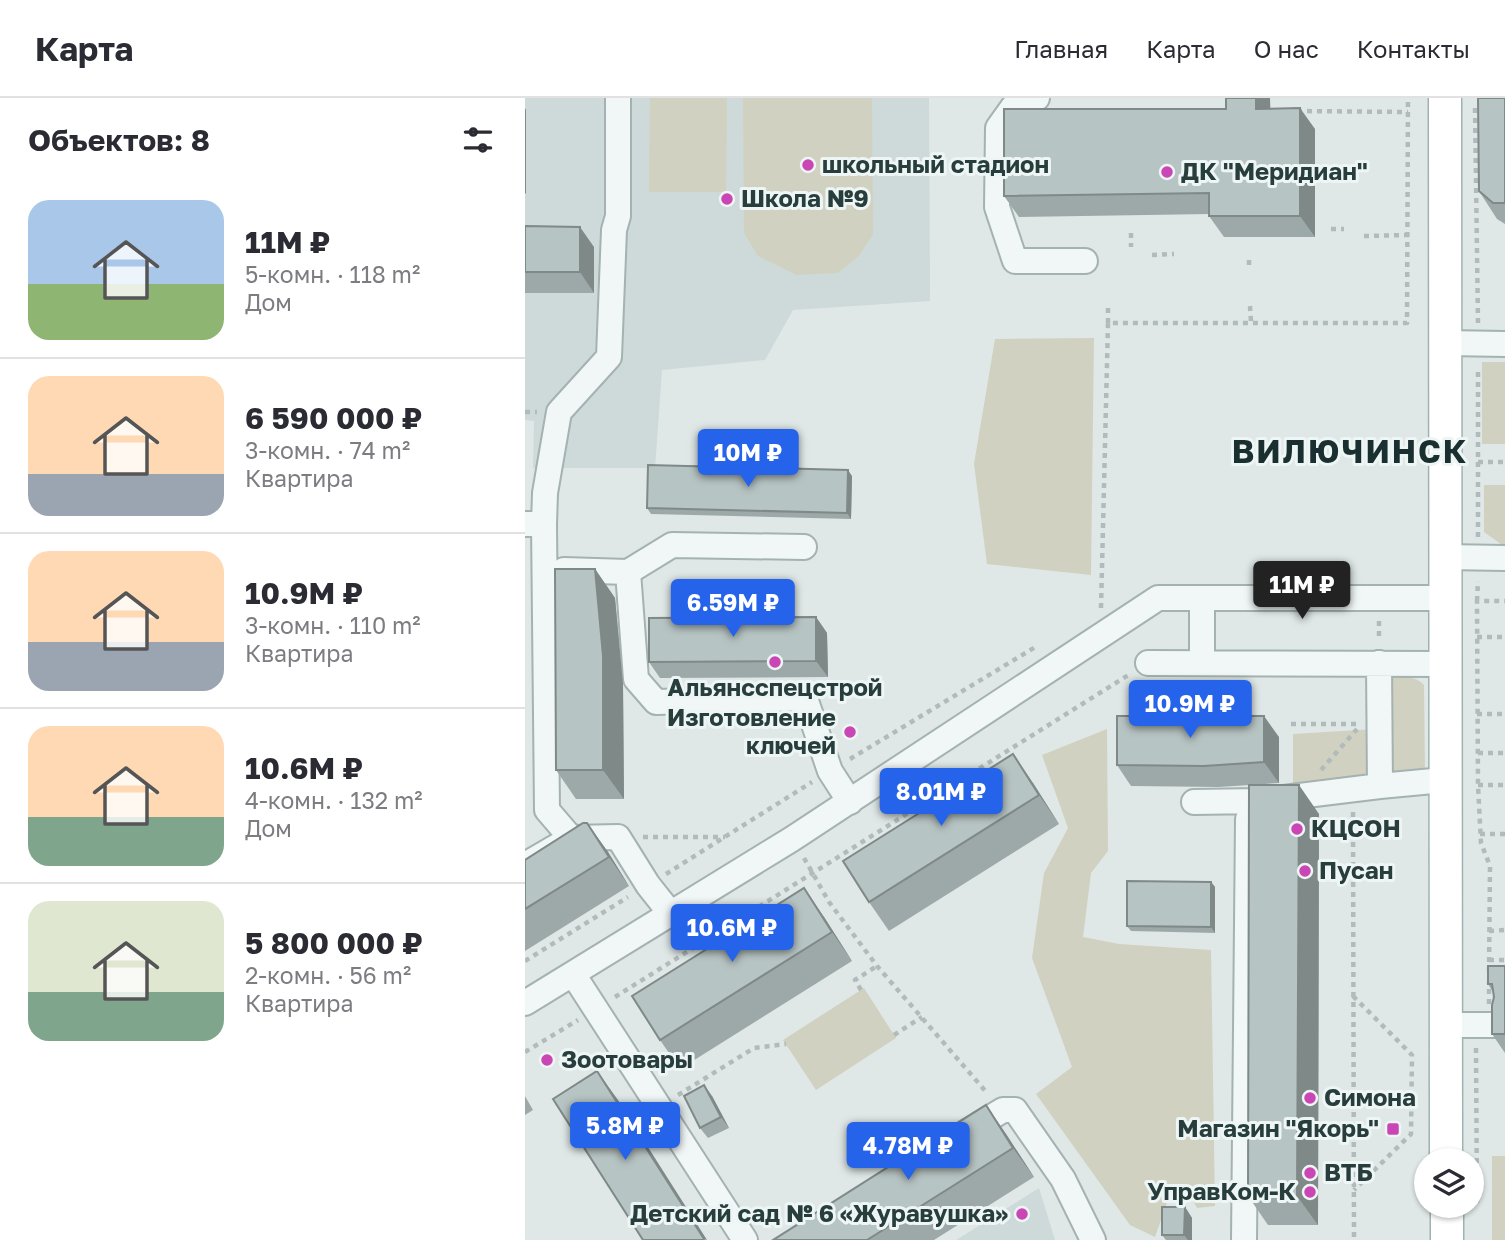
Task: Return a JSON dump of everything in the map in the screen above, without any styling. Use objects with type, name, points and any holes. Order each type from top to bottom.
[{"type":"main road","points":[[1445,98],[1444,780],[1478,1025],[1449,1148]]},
{"type":"main road","points":[[1447,1218],[1447,1240]]},
{"type":"street","points":[[571,838],[547,810],[535,620],[545,570],[535,524],[545,494],[559,412],[609,357],[614,230],[618,216],[618,98]]},
{"type":"street","points":[[1037,98],[1013,107],[998,128],[997,207],[1015,261],[1085,261]]},
{"type":"street","points":[[1446,343],[1505,344]]},
{"type":"street","points":[[545,570],[628,572],[672,545],[804,547]]},
{"type":"street","points":[[1445,557],[1505,558]]},
{"type":"street","points":[[628,572],[636,679],[656,702],[805,698],[830,771],[850,802]]},
{"type":"street","points":[[525,1003],[850,802],[1158,598],[1446,598]]},
{"type":"street","points":[[1202,598],[1202,663]]},
{"type":"street","points":[[1148,663],[1446,663]]},
{"type":"street","points":[[1379,663],[1380,786]]},
{"type":"street","points":[[1194,802],[1258,801],[1444,780]]},
{"type":"street","points":[[1244,1240],[1248,819],[1258,801]]},
{"type":"street","points":[[525,865],[571,838],[618,837],[671,914]]},
{"type":"street","points":[[573,974],[745,1240]]},
{"type":"street","points":[[944,1146],[1003,1110],[1015,1110],[1063,1179],[1094,1240]]},
{"type":"path","points":[[1108,323],[1407,323],[1408,98]]},
{"type":"path","points":[[1475,98],[1478,785],[1481,842],[1490,866],[1489,960],[1478,1025],[1477,1148]]},
{"type":"path","points":[[1293,111],[1408,112]]},
{"type":"path","points":[[1331,229],[1344,229]]},
{"type":"path","points":[[1131,233],[1131,247]]},
{"type":"path","points":[[1364,236],[1409,235]]},
{"type":"path","points":[[1151,255],[1174,254]]},
{"type":"path","points":[[1249,260],[1249,269]]},
{"type":"path","points":[[1101,608],[1108,306]]},
{"type":"path","points":[[1250,306],[1251,322]]},
{"type":"path","points":[[1478,462],[1505,462]]},
{"type":"path","points":[[1378,599],[1379,663]]},
{"type":"path","points":[[1089,615],[1112,601]]},
{"type":"path","points":[[1477,601],[1505,601]]},
{"type":"path","points":[[1477,637],[1505,637]]},
{"type":"path","points":[[525,961],[1042,643]]},
{"type":"path","points":[[525,1052],[1148,663]]},
{"type":"path","points":[[1201,688],[1202,707]]},
{"type":"path","points":[[1478,714],[1505,714]]},
{"type":"path","points":[[1291,724],[1362,724],[1298,796]]},
{"type":"path","points":[[1478,753],[1505,753]]},
{"type":"path","points":[[1478,785],[1505,785]]},
{"type":"path","points":[[1353,790],[1354,1240]]},
{"type":"path","points":[[1480,834],[1505,834]]},
{"type":"path","points":[[618,837],[727,837]]},
{"type":"path","points":[[792,839],[829,902],[877,966],[1003,1110]]},
{"type":"path","points":[[1489,931],[1505,930]]},
{"type":"path","points":[[1489,960],[1505,960]]},
{"type":"path","points":[[861,990],[855,980],[877,966]]},
{"type":"path","points":[[1353,996],[1412,1055],[1412,1134],[1354,1190]]},
{"type":"path","points":[[894,1035],[922,1017]]},
{"type":"path","points":[[659,1107],[754,1048],[786,1044]]},
{"type":"shaded area","name":"Школа №9","points":[[525,98],[929,98],[930,301],[793,310],[765,360],[662,370],[655,468],[533,468],[534,421],[525,420]]},
{"type":"shaded area","name":"Детский сад № 6 «Журавушка»","points":[[1039,1188],[1055,1240],[956,1240]]},
{"type":"green space","points":[[650,98],[727,98],[726,192],[649,192]]},
{"type":"green space","name":"школьный стадион","points":[[743,98],[872,98],[873,234],[859,256],[838,273],[797,275],[758,256],[744,233]]},
{"type":"green space","points":[[1094,338],[1091,575],[987,564],[974,464],[995,339]]},
{"type":"green space","points":[[1482,362],[1505,362],[1505,444],[1482,444]]},
{"type":"green space","points":[[1484,485],[1505,485],[1505,547],[1484,532]]},
{"type":"green space","points":[[1391,676],[1413,678],[1424,685],[1425,772],[1391,776]]},
{"type":"green space","points":[[1107,729],[1108,851],[1091,873],[1083,937],[1119,944],[1211,950],[1215,1206],[1197,1208],[1190,1195],[1168,1200],[1155,1237],[1130,1225],[1036,1094],[1072,1067],[1032,958],[1044,873],[1068,828],[1042,755]]},
{"type":"green space","points":[[1375,729],[1375,775],[1293,791],[1293,734]]},
{"type":"green space","points":[[864,988],[896,1038],[816,1090],[783,1040]]},
{"type":"green space","points":[[1492,1156],[1505,1156],[1505,1240],[1492,1240]]},
{"type":"building","name":"ДК \"Меридиан\"","points":[[1226,98],[1256,98],[1256,109],[1300,108],[1300,216],[1209,216],[1209,193],[1004,196],[1004,109],[1226,109]]},
{"type":"building","points":[[1478,98],[1505,98],[1505,203],[1493,203],[1479,191]]},
{"type":"building","points":[[525,226],[580,227],[580,272],[525,272]]},
{"type":"building","points":[[648,465],[848,470],[847,513],[647,508]]},
{"type":"building","points":[[555,569],[595,569],[603,656],[603,770],[556,770]]},
{"type":"building","points":[[816,617],[816,661],[649,662],[649,618]]},
{"type":"building","points":[[1117,716],[1264,716],[1264,762],[1204,766],[1117,765]]},
{"type":"building","points":[[1013,754],[1039,795],[869,902],[843,861]]},
{"type":"building","points":[[1249,785],[1299,785],[1297,1196],[1248,1196]]},
{"type":"building","points":[[587,823],[609,857],[525,909],[525,860]]},
{"type":"building","points":[[1127,881],[1211,882],[1211,927],[1127,926]]},
{"type":"building","points":[[804,888],[832,932],[660,1040],[632,996]]},
{"type":"building","points":[[1488,966],[1505,966],[1505,1034],[1492,1034],[1494,997],[1492,984],[1488,984]]},
{"type":"building","points":[[597,1071],[703,1240],[643,1240],[553,1099]]},
{"type":"building","points":[[704,1085],[721,1117],[700,1128],[684,1096]]},
{"type":"building","points":[[986,1105],[1013,1148],[867,1240],[773,1240]]},
{"type":"building","points":[[1162,1207],[1185,1207],[1184,1235],[1162,1235]]},
{"type":"place","name":"школьный стадион","points":[[808,165]]},
{"type":"place","name":"ДК \"Меридиан\"","points":[[1167,172]]},
{"type":"place","name":"Школа №9","points":[[727,199]]},
{"type":"place","name":"Альянсспецстрой","points":[[775,662]]},
{"type":"place","name":"Изготовление ключей","points":[[850,732]]},
{"type":"place","name":"КЦСОН","points":[[1297,829]]},
{"type":"place","name":"Пусан","points":[[1305,871]]},
{"type":"place","name":"Зоотовары","points":[[547,1060]]},
{"type":"place","name":"Симона","points":[[1310,1098]]},
{"type":"place","name":"Магазин \"Якорь\"","points":[[1393,1129]]},
{"type":"place","name":"ВТБ","points":[[1310,1173]]},
{"type":"place","name":"УправКом-К","points":[[1310,1192]]},
{"type":"place","name":"Детский сад № 6 «Журавушка»","points":[[1022,1214]]},
{"type":"district","name":"ВИЛЮЧИНСК","points":[[1350,452]]}]
